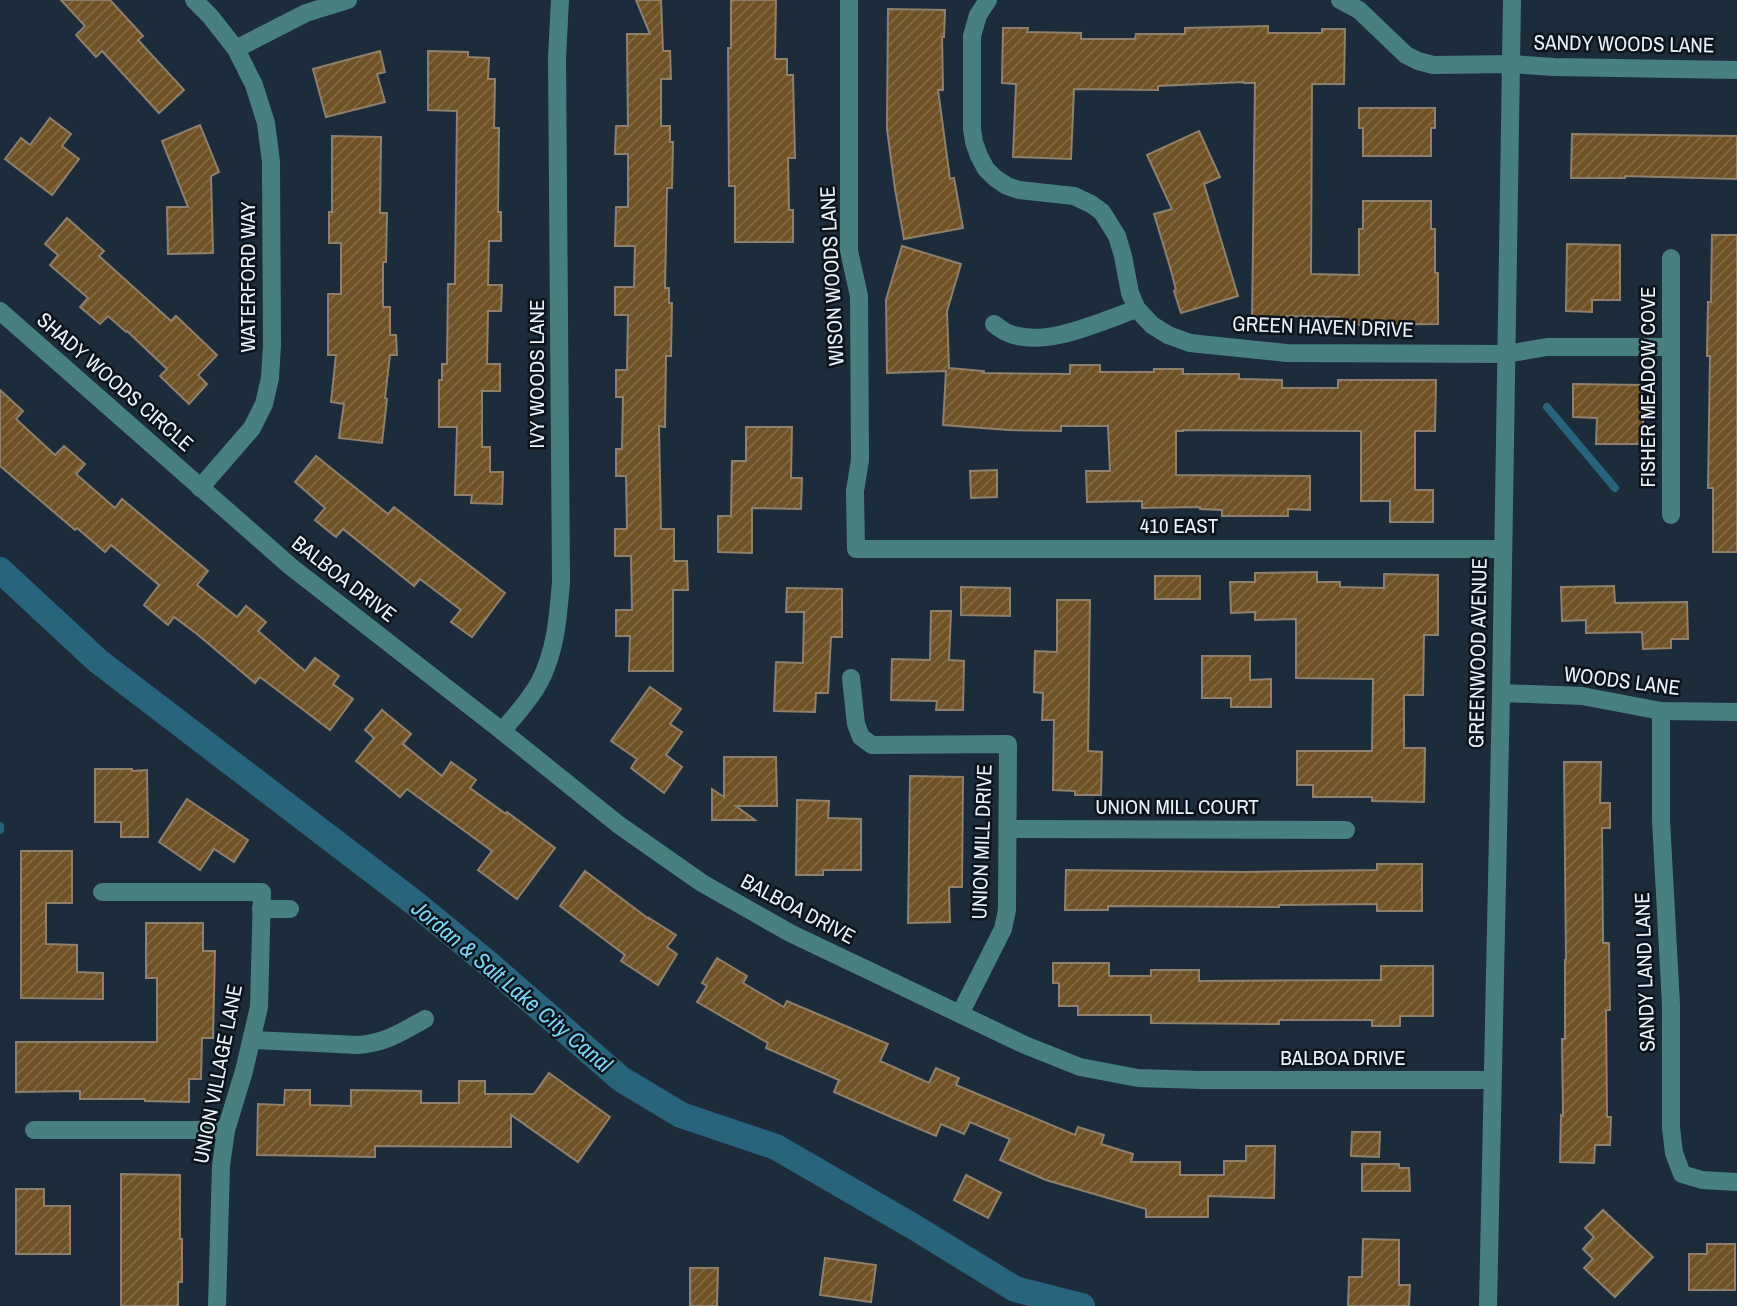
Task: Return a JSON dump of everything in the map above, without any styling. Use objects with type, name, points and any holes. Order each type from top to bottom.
[{"type":"street","name":"WATERFORD WAY","points":[[194,0],[236,49],[254,85],[266,123],[271,162],[270,378],[264,404],[252,428],[200,488]]},
{"type":"street","points":[[236,49],[306,13],[348,0]]},
{"type":"street","name":"IVY WOODS LANE","points":[[502,731],[523,707],[538,683],[552,651],[559,615],[561,582],[557,58],[560,0]]},
{"type":"street","name":"WISON WOODS LANE","points":[[849,0],[849,251],[859,296],[860,460],[855,491],[856,549]]},
{"type":"street","points":[[988,0],[978,15],[972,36],[972,129],[979,156],[986,169],[1007,186],[1019,190],[1074,196],[1102,212],[1117,236],[1130,293],[1137,309],[1047,338],[1009,334],[994,324]]},
{"type":"street","name":"SANDY WOODS LANE","points":[[1340,0],[1359,9],[1406,55],[1433,65],[1511,64],[1737,70]]},
{"type":"street","name":"GREENWOOD AVENUE","points":[[1488,1306],[1512,0]]},
{"type":"street","name":"FISHER MEADOW COVE","points":[[1671,258],[1671,516]]},
{"type":"street","name":"GREEN HAVEN DRIVE","points":[[1137,309],[1152,325],[1168,335],[1190,343],[1287,353],[1506,354],[1547,347],[1671,347]]},
{"type":"street","name":"SHADY WOODS CIRCLE","points":[[0,311],[200,488]]},
{"type":"street","name":"BALBOA DRIVE","points":[[200,488],[290,566],[619,825],[702,883],[790,933],[1025,1045],[1080,1067],[1138,1077],[1200,1080],[1492,1080]]},
{"type":"street","name":"410 EAST","points":[[856,549],[1502,549]]},
{"type":"street","name":"UNION MILL DRIVE","points":[[851,678],[856,724],[861,737],[872,745],[1008,744],[1007,911],[1003,929],[960,1014]]},
{"type":"street","name":"WOODS LANE","points":[[1501,693],[1581,696],[1661,711],[1737,712]]},
{"type":"street","name":"SANDY LAND LANE","points":[[1661,711],[1661,820],[1670,967],[1671,1128],[1674,1153],[1682,1174],[1702,1180],[1737,1182]]},
{"type":"street","name":"UNION MILL COURT","points":[[1008,830],[1346,830]]},
{"type":"street","points":[[102,892],[261,901],[290,909]]},
{"type":"street","name":"UNION VILLAGE LANE","points":[[217,1306],[220,1176],[226,1130],[259,1007],[261,901]]},
{"type":"street","points":[[252,1040],[373,1044],[386,1041],[425,1019]]},
{"type":"street","points":[[34,1130],[226,1130]]},
{"type":"building","points":[[61,0],[110,0],[143,36],[138,40],[184,90],[159,113],[102,51],[96,57],[76,35],[85,26]]},
{"type":"building","points":[[636,0],[661,0],[663,51],[670,51],[671,79],[661,79],[661,126],[670,126],[670,142],[673,142],[672,188],[667,188],[665,288],[669,288],[669,303],[672,303],[671,356],[666,356],[665,427],[659,426],[661,529],[674,529],[674,561],[687,561],[688,590],[673,590],[673,671],[629,671],[630,636],[616,636],[616,610],[632,610],[631,556],[615,556],[615,529],[627,529],[626,476],[616,476],[616,449],[622,449],[623,397],[616,397],[616,370],[627,370],[628,315],[615,315],[615,287],[634,287],[635,246],[615,246],[616,207],[628,207],[628,154],[615,154],[616,126],[628,126],[627,34],[650,34]]},
{"type":"building","points":[[731,0],[776,0],[775,59],[787,59],[787,75],[793,75],[795,158],[788,158],[793,242],[735,242],[735,186],[729,186],[728,48],[731,48]]},
{"type":"building","points":[[888,9],[945,10],[942,37],[943,90],[938,90],[950,179],[954,178],[963,228],[904,239],[887,129]]},
{"type":"building","points":[[1268,26],[1268,33],[1322,33],[1322,29],[1345,29],[1344,84],[1312,84],[1311,274],[1359,275],[1359,229],[1363,229],[1363,201],[1431,201],[1431,229],[1435,229],[1435,273],[1438,273],[1438,324],[1338,325],[1339,317],[1286,316],[1286,322],[1252,321],[1255,83],[1158,86],[1158,90],[1074,89],[1071,159],[1013,157],[1016,84],[1002,83],[1003,28],[1028,28],[1027,32],[1081,33],[1081,39],[1135,39],[1136,34],[1185,34],[1185,28]]},
{"type":"building","points":[[380,51],[385,72],[377,74],[385,102],[326,117],[313,69]]},
{"type":"building","points":[[428,51],[468,52],[468,57],[489,58],[488,79],[495,79],[494,128],[499,128],[498,212],[501,212],[501,241],[489,241],[488,285],[502,285],[501,311],[488,311],[487,364],[500,364],[500,391],[482,391],[482,447],[490,447],[490,472],[503,472],[502,504],[471,503],[472,495],[455,495],[457,427],[439,427],[439,380],[442,380],[442,364],[447,364],[448,284],[455,284],[457,111],[428,110]]},
{"type":"building","points":[[1359,108],[1435,108],[1435,128],[1431,128],[1431,156],[1363,156],[1363,128],[1359,128]]},
{"type":"building","points":[[50,118],[71,134],[62,146],[79,159],[52,195],[5,159],[21,138],[30,145]]},
{"type":"building","points":[[200,125],[219,172],[211,176],[213,253],[168,254],[167,207],[188,207],[162,141]]},
{"type":"building","points":[[1199,131],[1220,177],[1204,184],[1238,296],[1181,313],[1154,214],[1172,209],[1147,155]]},
{"type":"building","points":[[1572,134],[1737,136],[1737,179],[1625,176],[1571,178]]},
{"type":"building","points":[[332,136],[381,137],[380,213],[387,213],[383,307],[390,307],[390,335],[396,335],[397,355],[390,355],[382,443],[339,438],[344,404],[331,402],[336,355],[328,355],[328,294],[341,294],[341,243],[329,243],[329,212],[332,212]]},
{"type":"building","points":[[67,218],[104,251],[99,256],[171,321],[176,316],[217,355],[198,375],[207,384],[189,404],[160,376],[167,369],[108,316],[100,324],[80,307],[88,298],[50,265],[58,255],[45,244]]},
{"type":"building","points":[[1712,235],[1737,235],[1737,552],[1713,552],[1713,488],[1708,488],[1710,356],[1707,356]]},
{"type":"building","points":[[1567,244],[1620,245],[1620,300],[1592,300],[1592,312],[1566,311]]},
{"type":"building","points":[[902,246],[961,264],[947,311],[949,368],[984,371],[983,373],[1070,374],[1070,365],[1100,365],[1100,372],[1183,369],[1183,374],[1239,374],[1239,379],[1282,380],[1282,388],[1338,388],[1338,380],[1436,380],[1435,431],[1415,431],[1415,490],[1433,490],[1433,522],[1390,522],[1390,501],[1361,501],[1361,431],[1176,431],[1176,475],[1310,476],[1310,510],[1288,509],[1288,516],[1222,516],[1222,510],[1200,507],[1142,508],[1142,501],[1087,502],[1086,471],[1110,471],[1108,426],[1061,426],[1061,431],[943,425],[946,371],[887,373],[886,300]]},
{"type":"building","points":[[1573,384],[1643,385],[1643,444],[1596,444],[1597,418],[1573,417]]},
{"type":"building","points":[[0,390],[23,411],[16,419],[55,455],[64,446],[85,464],[76,474],[115,508],[122,499],[208,571],[197,585],[237,617],[246,606],[266,622],[258,631],[305,671],[315,658],[339,676],[333,684],[353,699],[330,730],[260,677],[255,683],[174,617],[168,625],[144,605],[159,585],[111,545],[105,552],[77,528],[75,530],[0,466]]},
{"type":"building","points":[[746,427],[792,427],[791,478],[802,478],[801,509],[752,508],[752,553],[718,552],[718,516],[731,516],[732,461],[746,461]]},
{"type":"building","points":[[316,456],[388,514],[394,507],[505,593],[472,637],[451,622],[461,610],[420,579],[414,586],[343,529],[336,537],[315,520],[325,508],[295,482]]},
{"type":"building","points":[[997,470],[997,497],[971,498],[970,471]]},
{"type":"building","points":[[1317,572],[1317,582],[1340,582],[1340,587],[1384,588],[1384,574],[1438,575],[1438,635],[1424,635],[1423,695],[1404,695],[1404,748],[1425,748],[1424,802],[1372,801],[1372,797],[1313,797],[1313,785],[1297,785],[1297,751],[1372,751],[1373,679],[1296,678],[1296,619],[1255,620],[1255,612],[1231,613],[1230,582],[1255,582],[1255,573]]},
{"type":"building","points":[[1155,576],[1200,576],[1200,599],[1155,599]]},
{"type":"building","points":[[1614,586],[1615,603],[1687,602],[1688,639],[1671,639],[1671,648],[1643,649],[1642,632],[1586,633],[1586,620],[1562,621],[1561,587]]},
{"type":"building","points":[[961,587],[1010,588],[1010,616],[961,615]]},
{"type":"building","points":[[787,588],[842,589],[842,637],[831,637],[828,693],[816,693],[815,712],[774,711],[776,662],[803,663],[804,612],[786,612]]},
{"type":"building","points":[[1057,600],[1090,600],[1088,751],[1102,752],[1101,795],[1075,795],[1075,791],[1053,790],[1054,720],[1042,720],[1043,693],[1034,692],[1035,651],[1057,652]]},
{"type":"building","points":[[931,611],[951,611],[949,660],[964,661],[963,710],[936,710],[937,701],[891,700],[892,659],[930,660]]},
{"type":"building","points":[[1202,656],[1250,656],[1250,680],[1271,679],[1271,707],[1231,707],[1231,698],[1202,698]]},
{"type":"building","points":[[650,687],[681,709],[670,724],[682,732],[666,755],[682,767],[664,793],[631,768],[637,759],[611,741]]},
{"type":"building","points":[[382,710],[411,734],[403,744],[442,776],[451,762],[476,780],[470,788],[555,848],[517,899],[478,870],[492,851],[407,789],[400,797],[356,761],[374,738],[365,730]]},
{"type":"building","points":[[724,757],[776,757],[777,806],[736,806],[755,820],[712,820],[712,789],[724,797]]},
{"type":"building","points":[[1564,762],[1601,762],[1600,803],[1610,803],[1610,828],[1602,828],[1603,943],[1609,943],[1610,1010],[1606,1010],[1607,1117],[1611,1117],[1610,1145],[1595,1145],[1594,1163],[1560,1162],[1566,960]]},
{"type":"building","points":[[95,769],[147,770],[148,837],[121,837],[121,822],[95,822]]},
{"type":"building","points":[[910,776],[963,777],[962,887],[949,887],[950,922],[908,923]]},
{"type":"building","points":[[187,799],[248,840],[234,862],[214,849],[200,870],[159,842]]},
{"type":"building","points":[[797,800],[829,801],[828,818],[861,819],[861,870],[823,870],[823,875],[796,875]]},
{"type":"building","points":[[21,851],[72,851],[72,903],[46,903],[46,944],[77,945],[77,972],[103,973],[103,999],[21,998]]},
{"type":"building","points":[[1377,864],[1422,864],[1422,911],[1377,911],[1377,904],[1279,907],[1108,906],[1108,910],[1065,910],[1066,870],[1377,870]]},
{"type":"building","points":[[585,871],[649,919],[676,935],[667,947],[677,954],[658,985],[621,961],[625,955],[560,906]]},
{"type":"building","points":[[146,923],[203,923],[203,951],[215,951],[213,1038],[202,1038],[201,1079],[189,1079],[189,1102],[80,1099],[80,1091],[16,1092],[16,1042],[157,1042],[157,978],[146,978]]},
{"type":"building","points":[[717,958],[747,976],[743,983],[784,1007],[787,1001],[888,1044],[880,1061],[929,1083],[936,1068],[959,1078],[956,1085],[1075,1135],[1078,1127],[1104,1135],[1101,1144],[1133,1154],[1131,1162],[1180,1162],[1180,1175],[1224,1175],[1224,1161],[1246,1161],[1246,1146],[1275,1146],[1274,1198],[1208,1196],[1208,1217],[1146,1217],[1146,1209],[1046,1180],[1000,1160],[1010,1139],[970,1122],[964,1134],[941,1124],[936,1136],[891,1117],[834,1092],[839,1080],[766,1048],[768,1043],[697,1002],[707,986],[702,983]]},
{"type":"building","points":[[1053,963],[1109,963],[1109,976],[1151,976],[1151,970],[1199,970],[1199,981],[1381,980],[1381,966],[1433,966],[1433,1016],[1400,1016],[1400,1026],[1372,1026],[1372,1020],[1279,1020],[1279,1024],[1151,1023],[1151,1015],[1078,1015],[1078,1006],[1059,1006],[1059,983],[1053,983]]},
{"type":"building","points":[[549,1073],[610,1117],[578,1162],[511,1115],[511,1147],[375,1146],[375,1157],[257,1155],[258,1104],[284,1105],[285,1090],[310,1090],[310,1105],[351,1106],[351,1090],[421,1091],[421,1103],[459,1103],[459,1081],[485,1081],[485,1094],[534,1094]]},
{"type":"building","points":[[1352,1132],[1380,1132],[1379,1157],[1351,1156]]},
{"type":"building","points":[[1362,1164],[1399,1164],[1399,1168],[1409,1168],[1410,1191],[1362,1191]]},
{"type":"building","points":[[121,1174],[180,1175],[182,1282],[178,1282],[178,1306],[121,1306]]},
{"type":"building","points":[[966,1175],[1001,1193],[988,1218],[954,1200]]},
{"type":"building","points":[[16,1189],[44,1189],[44,1206],[70,1206],[70,1254],[16,1254]]},
{"type":"building","points":[[1603,1210],[1653,1257],[1615,1297],[1584,1268],[1593,1259],[1583,1249],[1594,1237],[1585,1228]]},
{"type":"building","points":[[1363,1239],[1399,1240],[1399,1285],[1410,1285],[1409,1306],[1348,1306],[1349,1277],[1362,1277]]},
{"type":"building","points":[[1707,1244],[1735,1244],[1735,1290],[1689,1290],[1689,1254],[1707,1254]]},
{"type":"building","points":[[825,1258],[876,1265],[871,1302],[820,1295]]},
{"type":"building","points":[[690,1268],[718,1268],[717,1306],[690,1306]]},
{"type":"waterway","points":[[1547,407],[1615,488]]},
{"type":"waterway","name":"Jordan & Salt Lake City Canal","points":[[0,570],[98,661],[416,904],[621,1079],[681,1115],[776,1147],[1015,1289],[1082,1306]]}]
